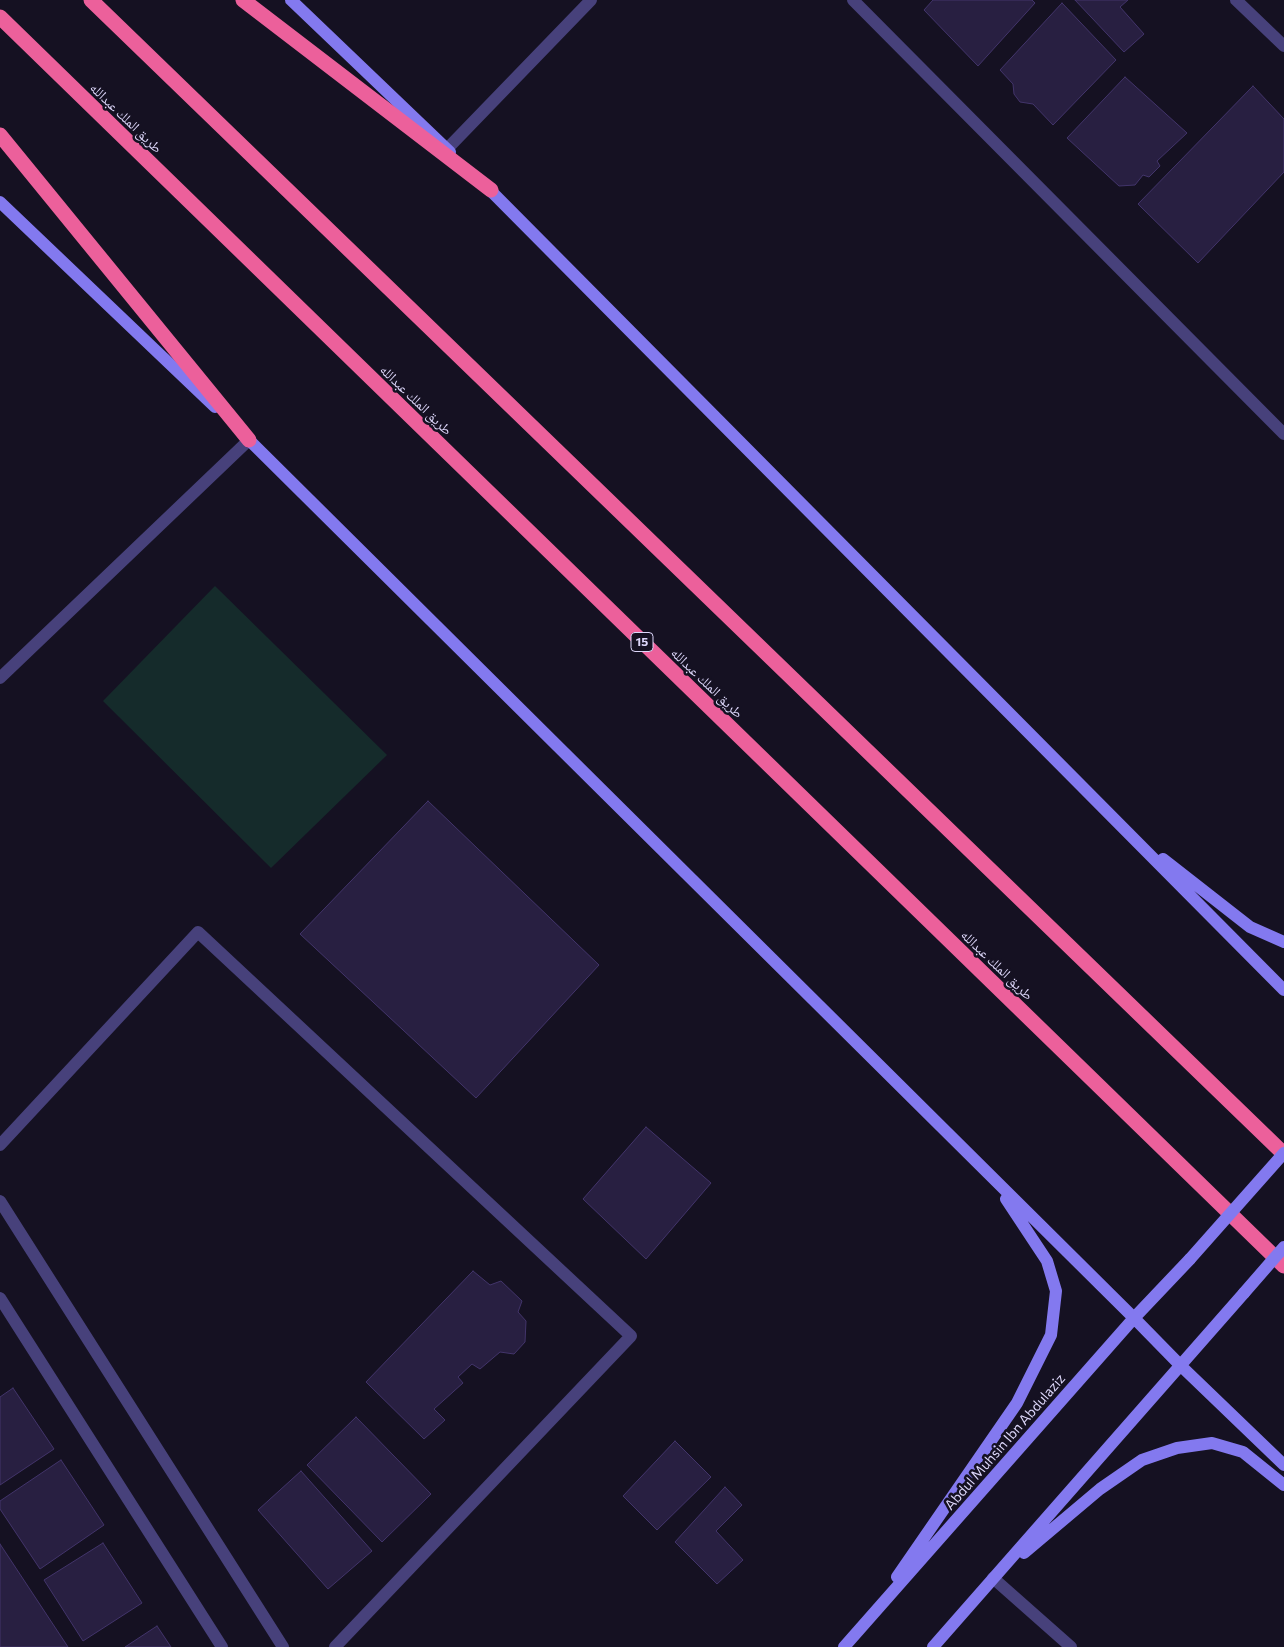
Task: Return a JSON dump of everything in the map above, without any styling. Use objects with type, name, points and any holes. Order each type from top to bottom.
[{"type":"highway","points":[[91,0],[1284,1153]]},
{"type":"highway","points":[[243,0],[490,190]]},
{"type":"highway","name":"طريق الملك عبدالله","points":[[0,17],[1284,1266]]},
{"type":"highway","points":[[0,135],[250,440]]},
{"type":"main road","points":[[291,0],[490,190],[1284,990]]},
{"type":"main road","points":[[0,202],[250,440],[1134,1318],[1180,1366],[1284,1465]]},
{"type":"main road","points":[[1117,822],[1250,927],[1284,942]]},
{"type":"main road","name":"Abdul Muhsin Ibn Abdulaziz","points":[[844,1647],[1134,1318],[1190,1259],[1284,1153]]},
{"type":"main road","points":[[864,1624],[1017,1403],[1051,1335],[1056,1291],[1047,1261],[993,1178]]},
{"type":"main road","points":[[933,1647],[1284,1247]]},
{"type":"main road","points":[[993,1578],[1100,1490],[1142,1460],[1177,1448],[1212,1444],[1242,1452],[1284,1485]]},
{"type":"street","points":[[447,148],[591,0]]},
{"type":"street","points":[[853,0],[1284,434]]},
{"type":"street","points":[[1236,0],[1284,46]]},
{"type":"street","points":[[1,675],[250,440]]},
{"type":"street","points":[[0,1145],[198,932],[631,1336],[335,1647]]},
{"type":"street","points":[[0,1201],[282,1647]]},
{"type":"street","points":[[0,1298],[222,1647]]},
{"type":"street","points":[[993,1578],[1071,1647]]},
{"type":"green space","points":[[215,586],[387,755],[271,868],[103,701]]},
{"type":"building","points":[[933,0],[1032,0],[1035,3],[978,66],[924,10]]},
{"type":"building","points":[[1075,0],[1128,0],[1120,7],[1144,34],[1124,52]]},
{"type":"building","points":[[1062,3],[1116,60],[1053,125],[1033,104],[1020,102],[1014,94],[1013,84],[1000,70]]},
{"type":"building","points":[[1125,77],[1187,133],[1157,161],[1160,166],[1149,177],[1143,175],[1135,185],[1119,186],[1067,138]]},
{"type":"building","points":[[1253,86],[1284,119],[1284,172],[1198,263],[1138,204]]},
{"type":"building","points":[[428,801],[599,965],[476,1098],[300,934]]},
{"type":"building","points":[[646,1127],[711,1183],[646,1259],[583,1199]]},
{"type":"building","points":[[473,1271],[490,1285],[501,1281],[522,1301],[518,1312],[526,1321],[525,1342],[514,1354],[500,1352],[480,1369],[472,1364],[458,1377],[463,1383],[434,1409],[445,1420],[424,1439],[366,1382]]},
{"type":"building","points":[[13,1388],[54,1449],[0,1485],[0,1397]]},
{"type":"building","points":[[356,1417],[431,1494],[382,1542],[307,1465]]},
{"type":"building","points":[[675,1441],[711,1477],[657,1530],[623,1496]]},
{"type":"building","points":[[61,1460],[104,1525],[40,1569],[0,1509],[0,1501]]},
{"type":"building","points":[[301,1471],[372,1551],[328,1589],[258,1510]]},
{"type":"building","points":[[725,1487],[742,1505],[716,1531],[743,1560],[717,1584],[675,1542]]},
{"type":"building","points":[[103,1543],[142,1603],[83,1641],[44,1580]]},
{"type":"building","points":[[0,1544],[68,1647],[0,1647]]},
{"type":"building","points":[[157,1626],[171,1647],[125,1647]]}]
